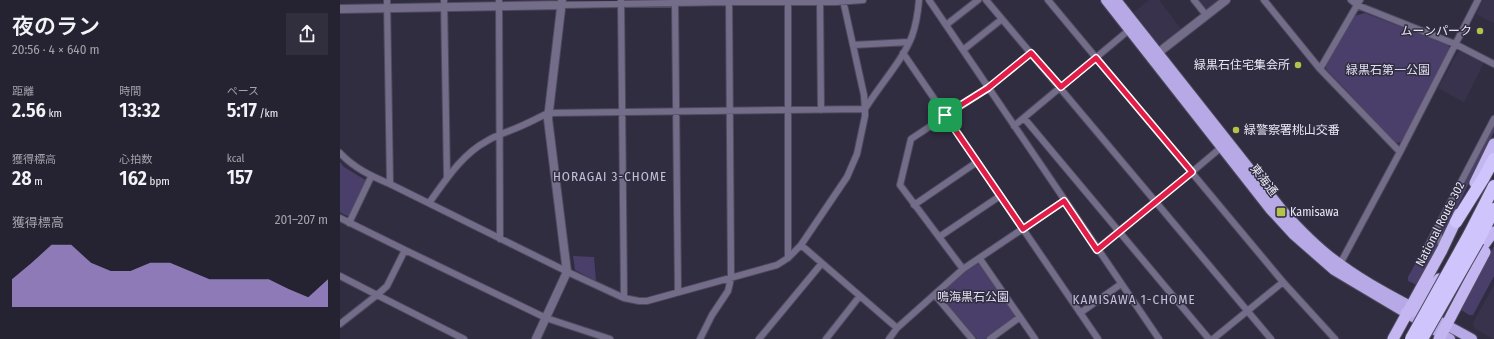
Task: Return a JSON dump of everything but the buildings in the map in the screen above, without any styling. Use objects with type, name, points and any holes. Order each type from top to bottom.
[{"type":"highway","name":"National Route 302","points":[[1393,339],[1411,310],[1494,144]]},
{"type":"highway","points":[[1456,222],[1494,159]]},
{"type":"highway","points":[[1422,339],[1485,240],[1494,186]]},
{"type":"highway","points":[[1441,335],[1485,240],[1494,209]]},
{"type":"highway","name":"National Route 302","points":[[1411,310],[1426,299],[1440,278],[1449,269],[1470,261],[1476,257],[1494,232]]},
{"type":"highway","points":[[1411,339],[1485,240]]},
{"type":"main road","name":"東海通","points":[[1106,0],[1129,30],[1154,56]]},
{"type":"main road","name":"東海通","points":[[1116,0],[1154,56],[1224,144],[1282,210],[1310,239],[1340,264],[1411,310],[1441,335],[1472,339]]},
{"type":"main road","name":"東海通","points":[[1224,144],[1270,209],[1308,248],[1334,270],[1411,310]]},
{"type":"street","points":[[340,9],[387,4],[499,2],[675,3],[729,1],[820,2],[863,0]]},
{"type":"street","points":[[865,109],[909,42],[914,30],[919,0]]},
{"type":"street","points":[[929,0],[1097,250],[1159,339]]},
{"type":"street","points":[[946,25],[978,0]]},
{"type":"street","points":[[986,0],[1061,87],[1271,339]]},
{"type":"street","points":[[1048,0],[1283,282],[1335,339]]},
{"type":"street","points":[[1194,0],[1206,15]]},
{"type":"street","points":[[1154,56],[1226,0]]},
{"type":"street","points":[[1264,0],[1320,69],[1400,152]]},
{"type":"street","points":[[1351,0],[1456,44],[1494,64]]},
{"type":"street","points":[[1340,264],[1400,152],[1478,0]]},
{"type":"street","points":[[700,339],[712,315],[728,291],[731,278],[729,1]]},
{"type":"street","points":[[340,153],[348,162],[372,177],[390,184],[567,272],[624,298],[639,301],[647,300],[777,266],[788,258],[801,245],[847,177],[857,154],[865,116],[864,95],[843,1]]},
{"type":"street","points":[[499,2],[500,239]]},
{"type":"street","points":[[536,339],[567,272],[548,113],[562,2]]},
{"type":"street","points":[[621,2],[624,298]]},
{"type":"street","points":[[788,2],[788,258]]},
{"type":"street","points":[[820,2],[821,110]]},
{"type":"street","points":[[1320,69],[1358,2]]},
{"type":"street","points":[[444,3],[447,178]]},
{"type":"street","points":[[675,3],[678,292]]},
{"type":"street","points":[[387,4],[390,184]]},
{"type":"street","points":[[963,50],[1002,19]]},
{"type":"street","points":[[1014,126],[1129,30]]},
{"type":"street","points":[[853,45],[909,42]]},
{"type":"street","points":[[903,53],[1098,339]]},
{"type":"street","points":[[964,269],[900,185],[911,139],[945,115],[988,88],[1031,53]]},
{"type":"street","points":[[429,204],[447,178],[468,154],[487,140],[548,113],[865,109]]},
{"type":"street","points":[[1024,118],[1209,339]]},
{"type":"street","points":[[1424,254],[1494,119]]},
{"type":"street","points":[[1097,250],[1224,144]]},
{"type":"street","points":[[914,205],[977,162]]},
{"type":"street","points":[[349,222],[372,177]]},
{"type":"street","points":[[939,237],[1000,196]]},
{"type":"street","points":[[889,339],[896,328],[964,269],[1064,201]]},
{"type":"street","points":[[340,218],[546,318],[610,339]]},
{"type":"street","points":[[1437,228],[1442,250]]},
{"type":"street","points":[[801,245],[896,328]]},
{"type":"street","points":[[340,324],[387,286],[404,250]]},
{"type":"street","points":[[980,259],[1035,339]]},
{"type":"street","points":[[759,339],[822,263]]},
{"type":"street","points":[[340,276],[464,339]]},
{"type":"street","points":[[1213,339],[1283,282]]},
{"type":"street","points":[[1080,313],[1121,284]]},
{"type":"street","points":[[935,295],[972,339]]},
{"type":"street","points":[[826,339],[859,296]]},
{"type":"street","points":[[990,339],[1020,317]]},
{"type":"shaded area","points":[[1149,0],[1159,0],[1182,30],[1163,44],[1158,44],[1134,12]]},
{"type":"shaded area","points":[[1198,0],[1221,0],[1209,9],[1205,9]]},
{"type":"shaded area","points":[[1483,0],[1494,0],[1494,23],[1476,14]]},
{"type":"shaded area","points":[[1462,51],[1484,62],[1464,102],[1438,88],[1458,52]]},
{"type":"shaded area","points":[[1494,285],[1493,339],[1474,328],[1473,323]]},
{"type":"green space","name":"緑黒石第一公園","points":[[1365,13],[1448,45],[1450,49],[1402,142],[1396,143],[1326,69],[1326,66],[1354,16]]},
{"type":"green space","points":[[1494,123],[1494,132],[1443,236],[1439,234],[1440,227]]},
{"type":"green space","points":[[340,162],[344,167],[367,181],[351,214],[347,216],[340,212]]},
{"type":"green space","points":[[1435,242],[1437,242],[1438,245],[1417,285],[1408,281],[1408,277],[1420,255],[1425,257]]},
{"type":"green space","points":[[1494,246],[1494,276],[1473,315],[1469,315],[1460,309],[1461,306]]},
{"type":"green space","points":[[573,256],[594,257],[596,281],[575,270]]},
{"type":"green space","name":"鳴海黒石公園","points":[[977,264],[981,265],[1015,315],[1014,319],[985,339],[977,339],[941,297],[942,292]]},
{"type":"place","name":"ムーンパーク","points":[[1480,31]]},
{"type":"place","name":"緑黒石住宅集会所","points":[[1298,65]]},
{"type":"place","name":"緑警察署桃山交番","points":[[1236,130]]},
{"type":"place","name":"Kamisawa","points":[[1281,212]]},
{"type":"district","name":"HORAGAI 3-CHOME","points":[[610,176]]},
{"type":"district","name":"KAMISAWA 1-CHOME","points":[[1134,299]]},
{"type":"route","points":[[1031,53],[1061,87],[1096,58],[1192,172],[1097,250],[1064,201],[1023,229],[945,115],[988,88],[1031,53]]}]
